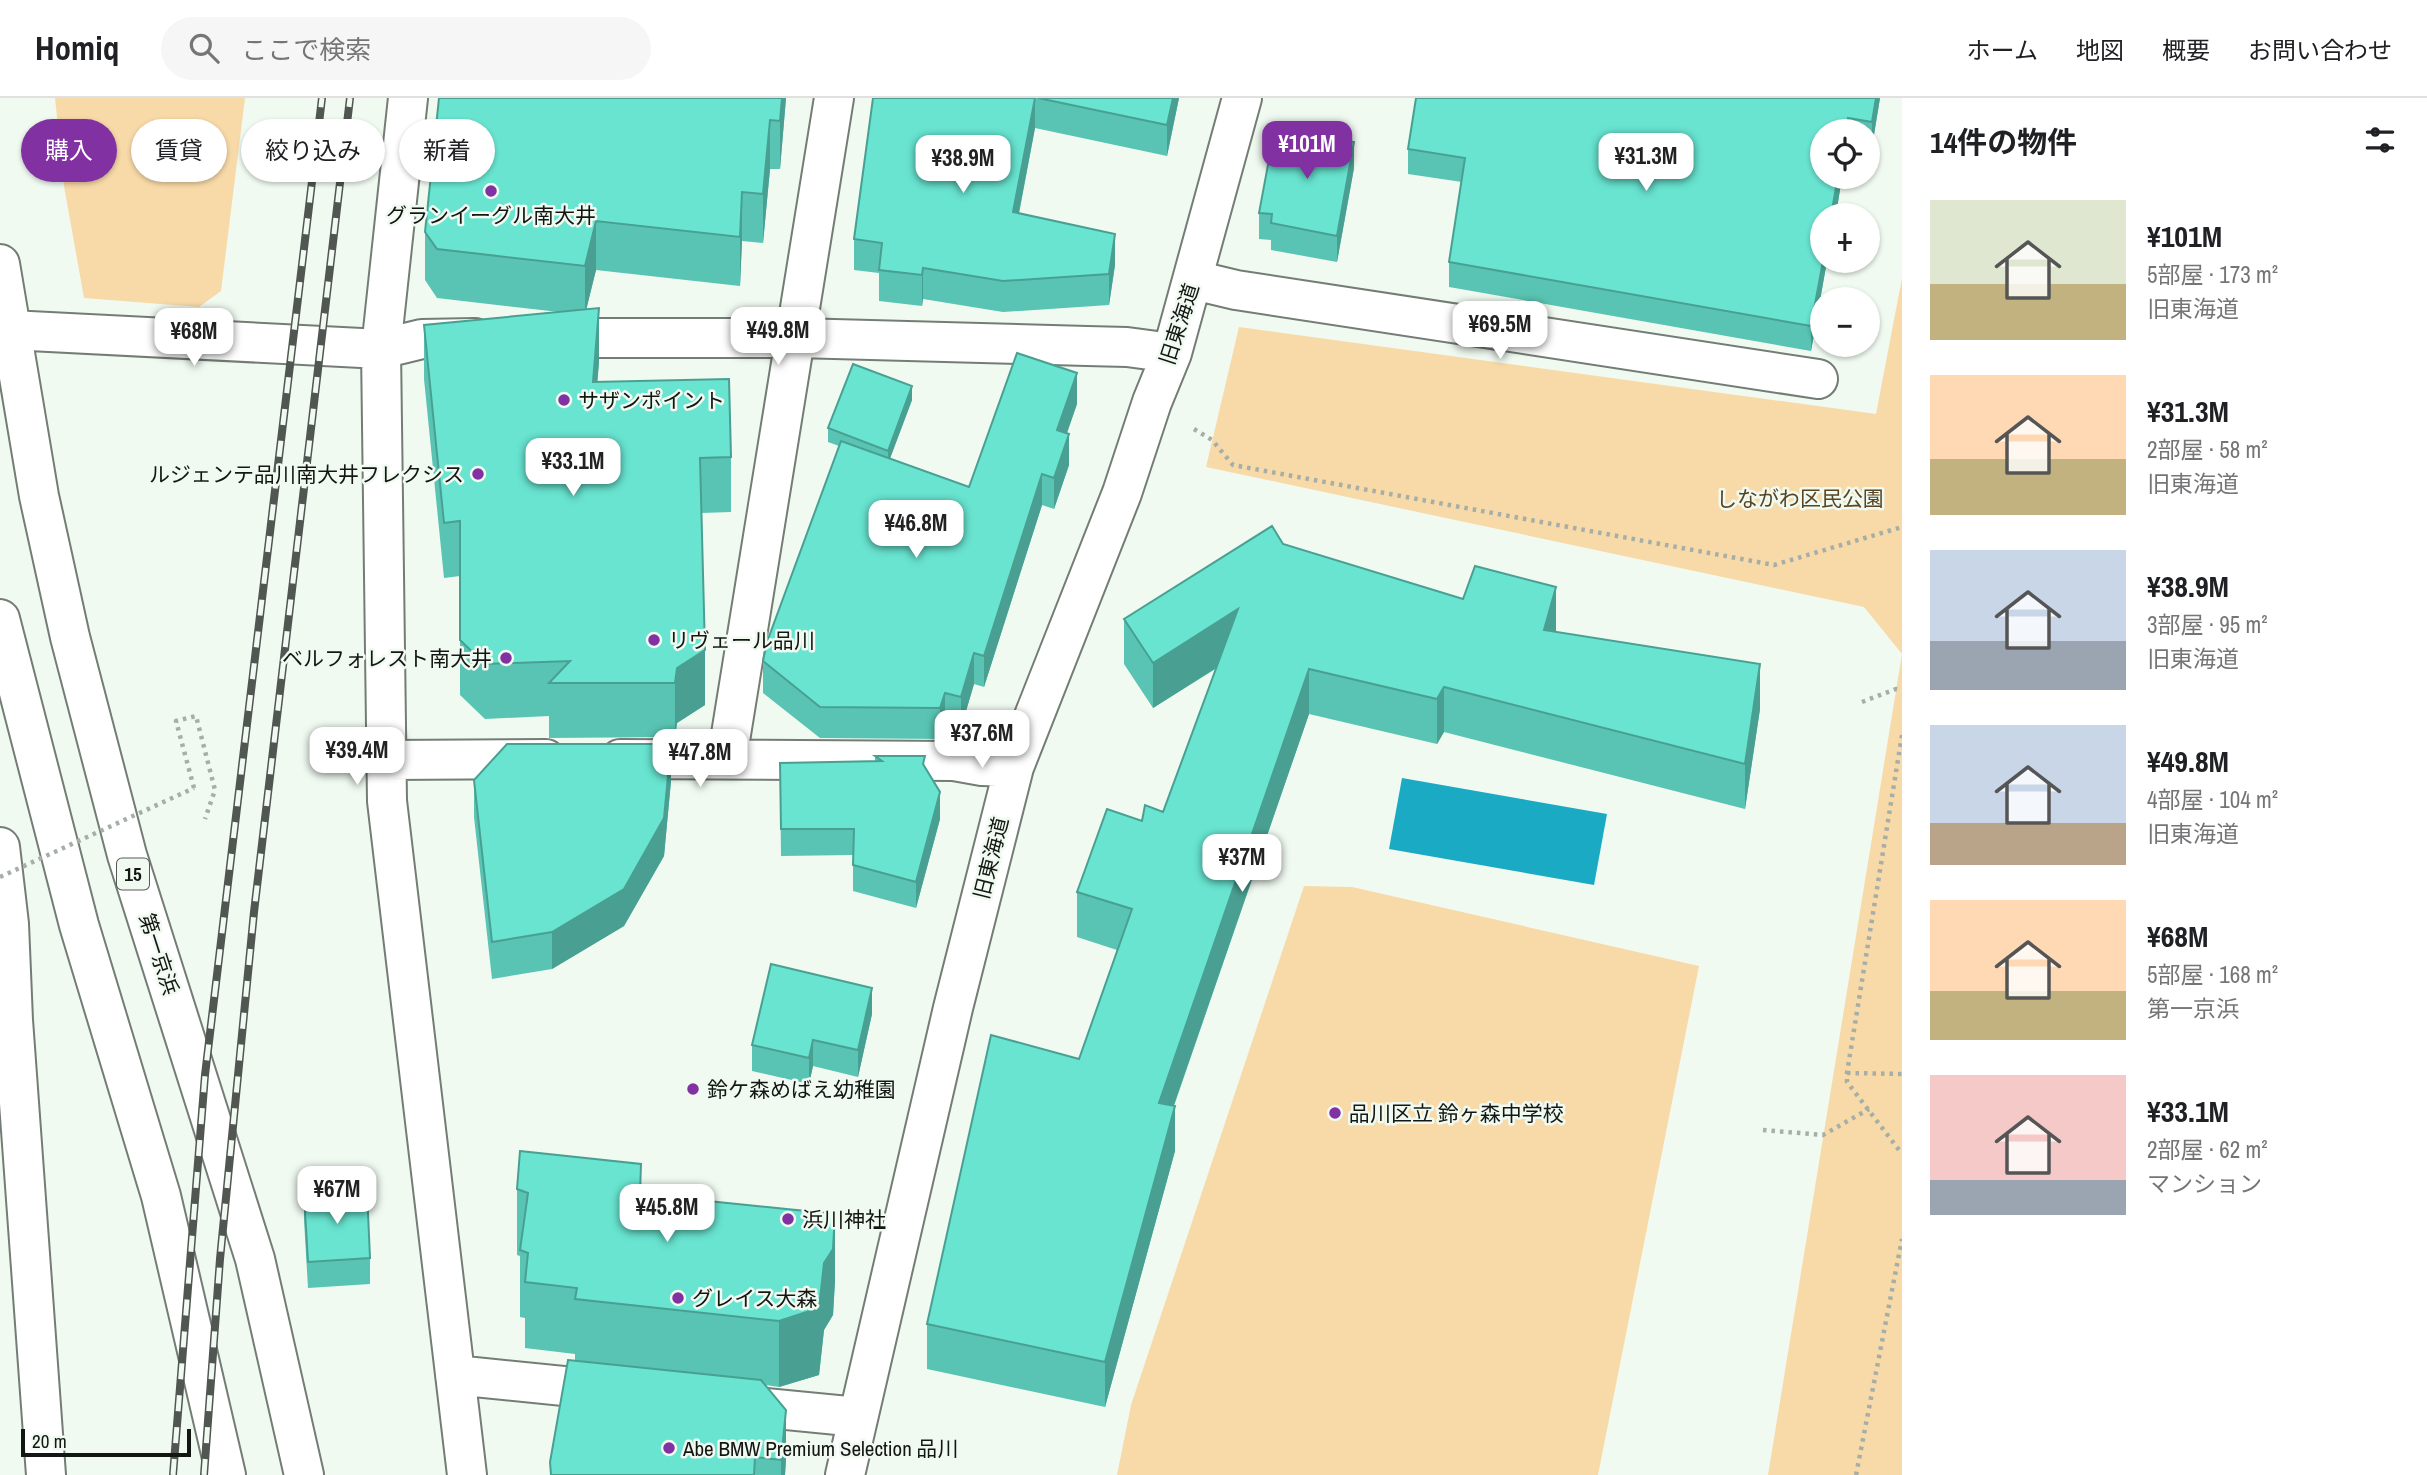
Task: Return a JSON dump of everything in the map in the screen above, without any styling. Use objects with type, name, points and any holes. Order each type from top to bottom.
[{"type":"main road","points":[[408,98],[382,349],[387,801],[465,1474]]},
{"type":"main road","points":[[727,759],[834,98]]},
{"type":"main road","name":"旧東海道","points":[[845,1475],[953,1008],[1014,767],[1122,493],[1152,402],[1172,354],[1242,98]]},
{"type":"main road","name":"第一京浜","points":[[0,264],[39,496],[70,637],[127,855],[255,1259],[304,1475]]},
{"type":"main road","points":[[1194,280],[1236,290],[1818,379]]},
{"type":"main road","points":[[10,330],[382,349],[422,339],[446,338],[797,338],[1100,346],[1172,354]]},
{"type":"main road","points":[[0,619],[79,925],[161,1196],[226,1475]]},
{"type":"main road","points":[[387,760],[954,761],[982,766],[1014,767]]},
{"type":"main road","points":[[0,847],[9,924],[13,1020],[13,1193],[46,1475]]},
{"type":"main road","points":[[455,1375],[643,1395]]},
{"type":"main road","points":[[696,1400],[858,1417]]},
{"type":"path","points":[[1152,402],[1212,440],[1233,465],[1774,565],[1902,527]]},
{"type":"path","points":[[1862,702],[1896,689],[1902,690]]},
{"type":"path","points":[[0,877],[194,788],[176,721],[196,716],[215,790],[205,819]]},
{"type":"path","points":[[1902,735],[1847,1073],[1847,1082],[1902,1154]]},
{"type":"path","points":[[1847,1073],[1902,1074]]},
{"type":"path","points":[[1763,1130],[1823,1135],[1869,1109]]},
{"type":"path","points":[[1856,1475],[1902,1240]]},
{"type":"green space","points":[[55,98],[245,98],[221,291],[199,307],[84,298],[64,182],[117,182],[117,119],[57,119]]},
{"type":"green space","name":"しながわ区民公園","points":[[1902,278],[1902,654],[1864,607],[1206,467],[1239,327],[1876,414]]},
{"type":"green space","points":[[1902,654],[1902,1475],[1768,1475]]},
{"type":"green space","points":[[1304,886],[1352,887],[1699,966],[1598,1475],[1117,1475],[1131,1405]]},
{"type":"water","points":[[1402,778],[1607,814],[1594,885],[1389,849]]},
{"type":"building","points":[[439,98],[782,98],[780,121],[770,120],[763,194],[742,192],[740,237],[596,221],[585,266],[437,249],[425,232],[430,182],[495,182],[495,119],[437,119]]},
{"type":"building","points":[[873,98],[1035,98],[1013,212],[1115,234],[1109,274],[1003,281],[923,268],[922,275],[879,270],[882,243],[854,239]]},
{"type":"building","points":[[1038,98],[1173,98],[1167,125]]},
{"type":"building","points":[[1416,98],[1876,98],[1872,119],[1810,119],[1810,189],[1836,189],[1833,203],[1810,203],[1810,273],[1821,273],[1818,287],[1810,287],[1810,326],[1449,262],[1465,158],[1408,149]]},
{"type":"building","points":[[1275,127],[1354,142],[1337,236],[1271,223],[1272,214],[1259,213]]},
{"type":"building","points":[[599,308],[593,382],[729,379],[731,457],[700,458],[705,650],[677,668],[675,683],[549,683],[570,661],[485,664],[460,640],[460,521],[444,523],[424,325]]},
{"type":"building","points":[[1017,353],[1077,373],[1057,430],[1069,434],[1054,478],[1042,474],[984,656],[974,653],[961,697],[945,693],[940,708],[820,707],[763,661],[767,642],[841,441],[969,487]]},
{"type":"building","points":[[853,364],[912,386],[888,451],[828,428]]},
{"type":"building","points":[[1272,526],[1283,544],[1463,599],[1475,566],[1556,587],[1544,630],[1760,664],[1745,764],[1444,687],[1437,699],[1309,669],[1159,1103],[1175,1106],[1105,1362],[927,1324],[991,1035],[1079,1059],[1132,909],[1077,892],[1107,809],[1142,821],[1145,805],[1163,812],[1238,609],[1153,663],[1124,619]]},
{"type":"building","points":[[507,744],[671,744],[664,818],[624,889],[552,932],[492,942],[474,780]]},
{"type":"building","points":[[875,756],[925,756],[923,764],[940,792],[916,882],[853,865],[854,829],[781,829],[780,763],[882,761]]},
{"type":"building","points":[[771,964],[872,988],[858,1050],[813,1040],[809,1058],[752,1045]]},
{"type":"building","points":[[520,1151],[641,1164],[640,1194],[835,1214],[833,1249],[824,1263],[819,1308],[779,1321],[575,1299],[577,1288],[525,1282],[528,1253],[520,1250],[528,1193],[517,1189]]},
{"type":"building","points":[[367,1190],[370,1258],[308,1262],[304,1194]]},
{"type":"building","points":[[568,1360],[761,1380],[786,1410],[781,1460],[755,1457],[754,1475],[551,1475],[550,1462]]},
{"type":"railway","points":[[173,1475],[205,1075],[322,98]]},
{"type":"railway","points":[[204,1475],[220,1259],[254,912],[350,98]]},
{"type":"place","name":"グランイーグル南大井","points":[[491,191]]},
{"type":"place","name":"サザンポイント","points":[[564,400]]},
{"type":"place","name":"ルジェンテ品川南大井フレクシス","points":[[478,474]]},
{"type":"place","name":"リヴェール品川","points":[[654,640]]},
{"type":"place","name":"ベルフォレスト南大井","points":[[506,658]]},
{"type":"place","name":"鈴ケ森めばえ幼稚園","points":[[693,1089]]},
{"type":"place","name":"品川区立 鈴ヶ森中学校","points":[[1335,1113]]},
{"type":"place","name":"浜川神社","points":[[788,1219]]},
{"type":"place","name":"グレイス大森","points":[[678,1298]]},
{"type":"place","name":"Abe BMW Premium Selection 品川","points":[[669,1448]]}]
